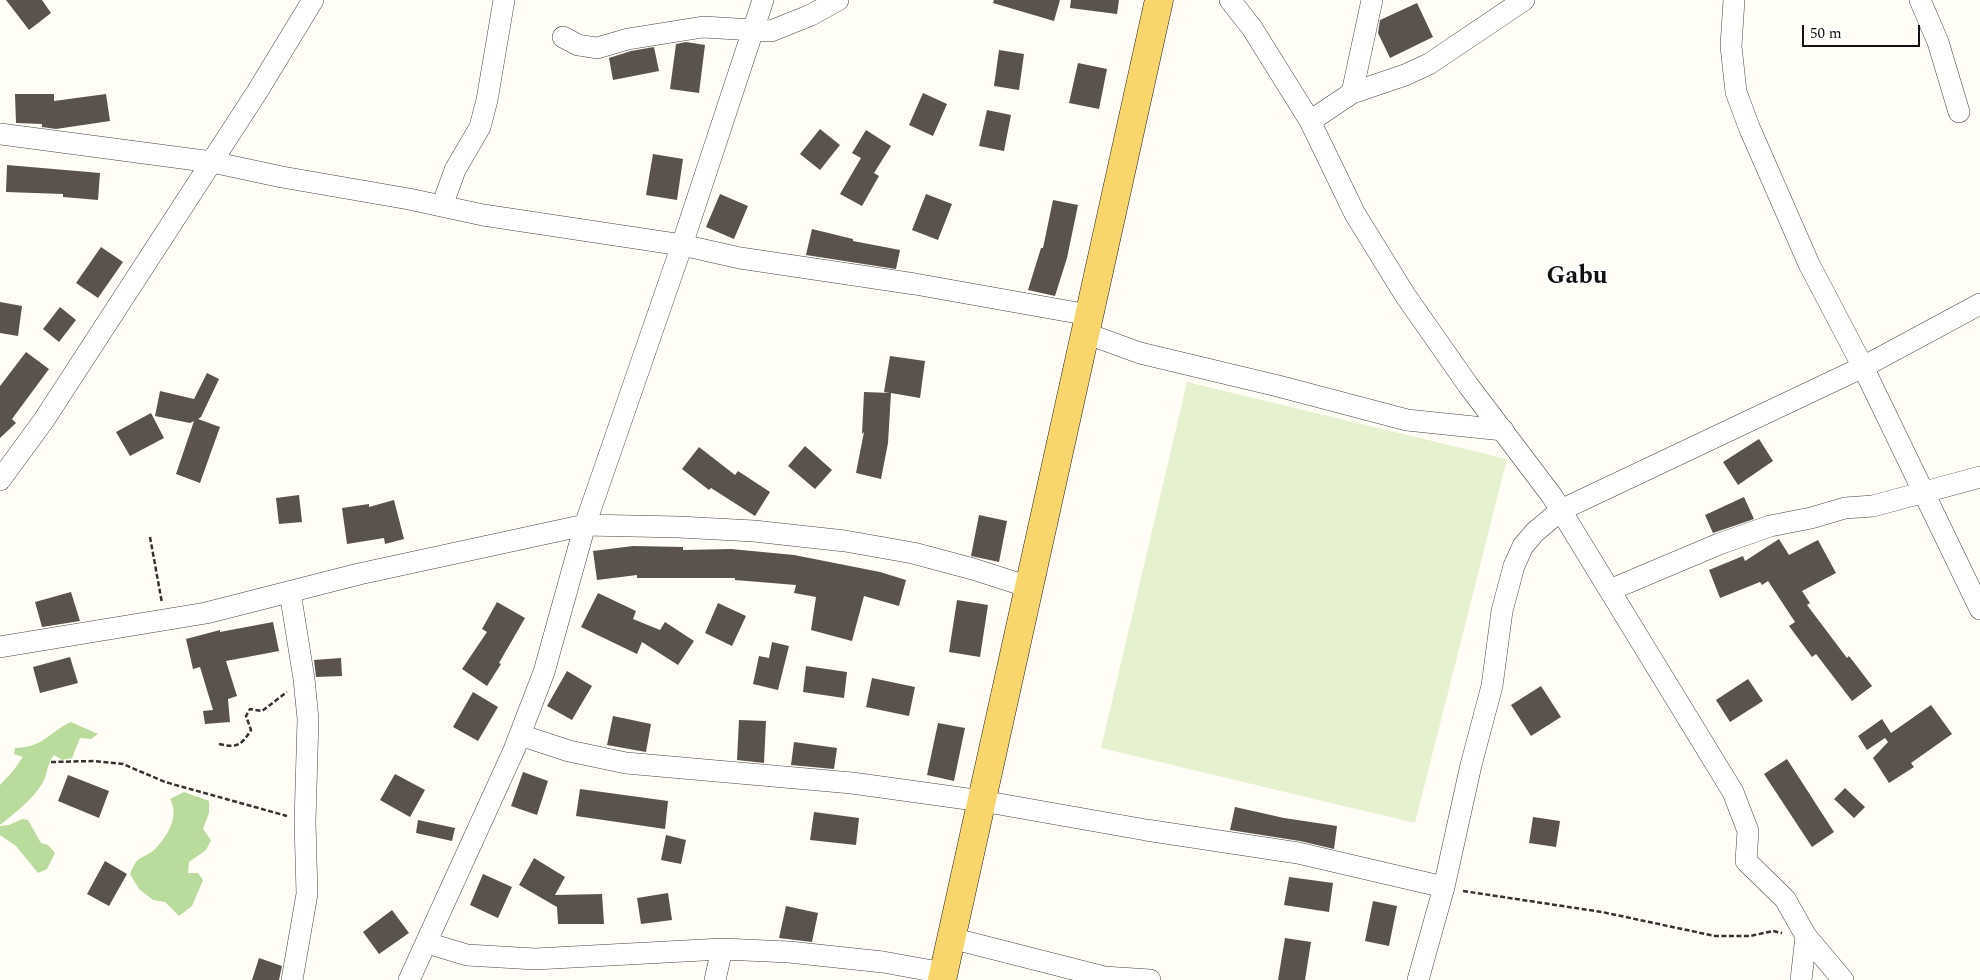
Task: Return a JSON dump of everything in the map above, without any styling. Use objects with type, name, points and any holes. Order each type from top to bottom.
[{"type":"main road","points":[[943,976],[1159,0]]},
{"type":"street","points":[[0,480],[44,420],[257,92],[313,0]]},
{"type":"street","points":[[442,206],[455,170],[480,127],[487,100],[504,0]]},
{"type":"street","points":[[409,980],[520,735],[544,672],[585,526],[764,0]]},
{"type":"street","points":[[563,37],[578,45],[597,48],[628,39],[703,26],[771,31],[811,15],[838,0]]},
{"type":"street","points":[[1230,0],[1252,28],[1310,121],[1355,214],[1405,295],[1552,496],[1733,792],[1748,831],[1746,861],[1786,900],[1806,936],[1843,980]]},
{"type":"street","points":[[1352,93],[1372,0]]},
{"type":"street","points":[[1310,121],[1352,93],[1405,75],[1429,64],[1524,0]]},
{"type":"street","points":[[1734,0],[1730,46],[1736,92],[1749,127],[1808,264],[1863,367],[1980,609]]},
{"type":"street","points":[[1920,0],[1938,42],[1959,112]]},
{"type":"street","points":[[0,134],[212,162],[483,215],[682,245],[740,258],[915,284],[1087,324],[1140,353],[1278,386],[1407,420],[1503,430]]},
{"type":"street","points":[[1418,980],[1444,888],[1471,765],[1492,686],[1502,611],[1514,566],[1523,546],[1535,532],[1561,510],[1863,367],[1980,304]]},
{"type":"street","points":[[1610,590],[1719,544],[1770,526],[1810,518],[1845,508],[1873,506],[1980,477]]},
{"type":"street","points":[[0,648],[206,613],[359,574],[585,526],[689,527],[754,531],[845,541],[913,553],[973,569],[1029,587]]},
{"type":"street","points":[[290,592],[304,679],[308,719],[305,822],[307,894],[292,980]]},
{"type":"street","points":[[520,735],[569,751],[626,763],[852,783],[982,801],[1146,830],[1298,853],[1444,888]]},
{"type":"street","points":[[1801,980],[1806,936]]},
{"type":"street","points":[[951,938],[1104,977],[1150,980]]},
{"type":"street","points":[[427,943],[467,955],[536,959],[722,948],[789,952],[883,962],[943,976]]},
{"type":"street","points":[[715,980],[722,948]]},
{"type":"path","points":[[150,537],[165,619]]},
{"type":"path","points":[[219,744],[233,747],[244,742],[251,730],[246,716],[250,709],[262,711],[304,679]]},
{"type":"path","points":[[51,762],[87,760],[123,764],[165,782],[244,803],[305,822]]},
{"type":"path","points":[[1444,888],[1602,912],[1715,936],[1750,936],[1773,931],[1806,936]]},
{"type":"green space","points":[[1187,382],[1507,459],[1415,823],[1101,748]]},
{"type":"green space","points":[[71,722],[98,734],[91,739],[80,738],[72,758],[62,760],[54,755],[44,781],[38,790],[23,806],[0,825],[0,785],[23,757],[14,754],[15,748],[40,742]]},
{"type":"green space","points":[[184,792],[209,801],[209,813],[203,829],[211,840],[206,850],[189,862],[188,873],[198,873],[203,880],[192,906],[179,916],[165,902],[153,900],[139,889],[130,874],[137,861],[153,851],[164,839],[173,819],[174,812],[170,799]]},
{"type":"green space","points":[[22,819],[28,820],[41,843],[48,845],[55,853],[47,869],[38,873],[16,846],[0,835],[0,826],[9,825]]},
{"type":"building","points":[[6,0],[42,0],[51,13],[29,30]]},
{"type":"building","points":[[994,0],[1060,0],[1054,21],[993,3]]},
{"type":"building","points":[[1071,0],[1119,0],[1117,14],[1070,8]]},
{"type":"building","points":[[1417,3],[1433,37],[1390,58],[1378,33],[1380,20]]},
{"type":"building","points":[[686,42],[705,45],[699,93],[670,89],[676,44]]},
{"type":"building","points":[[654,47],[659,71],[613,80],[609,58],[631,51]]},
{"type":"building","points":[[999,50],[1024,54],[1019,90],[994,86]]},
{"type":"building","points":[[1078,63],[1107,69],[1099,109],[1069,103]]},
{"type":"building","points":[[923,93],[947,104],[933,136],[909,125]]},
{"type":"building","points":[[15,94],[54,94],[54,101],[106,94],[110,121],[56,129],[42,127],[42,124],[16,123]]},
{"type":"building","points":[[987,110],[1011,115],[1004,151],[979,146]]},
{"type":"building","points":[[820,129],[840,145],[820,170],[800,154]]},
{"type":"building","points":[[866,130],[891,146],[874,173],[879,176],[862,206],[840,194],[861,158],[852,153]]},
{"type":"building","points":[[653,154],[683,159],[677,200],[646,195]]},
{"type":"building","points":[[7,165],[100,173],[98,200],[63,197],[63,194],[6,192]]},
{"type":"building","points":[[720,194],[748,206],[734,239],[706,227]]},
{"type":"building","points":[[926,194],[952,204],[938,240],[912,230]]},
{"type":"building","points":[[1053,200],[1078,205],[1067,258],[1055,296],[1028,290],[1041,248],[1043,248]]},
{"type":"building","points":[[812,229],[853,239],[853,241],[900,250],[896,269],[806,255]]},
{"type":"building","points":[[101,247],[123,262],[98,298],[76,283]]},
{"type":"building","points":[[0,302],[22,306],[18,336],[0,333]]},
{"type":"building","points":[[60,307],[76,320],[59,342],[43,329]]},
{"type":"building","points":[[26,352],[49,369],[12,419],[16,423],[0,438],[0,386]]},
{"type":"building","points":[[890,356],[925,361],[920,398],[891,393],[888,443],[881,479],[856,473],[864,432],[862,434],[864,392],[890,393],[884,392]]},
{"type":"building","points":[[207,373],[219,379],[201,417],[198,419],[220,427],[200,483],[176,474],[194,421],[190,423],[155,416],[160,391],[194,399]]},
{"type":"building","points":[[151,413],[164,438],[130,456],[116,432]]},
{"type":"building","points":[[1759,439],[1773,461],[1738,485],[1723,462]]},
{"type":"building","points":[[805,446],[832,470],[815,489],[788,466]]},
{"type":"building","points":[[699,447],[735,475],[738,471],[770,492],[755,516],[711,488],[709,490],[682,469]]},
{"type":"building","points":[[299,495],[302,522],[279,524],[276,498]]},
{"type":"building","points":[[1744,497],[1754,519],[1713,533],[1705,515]]},
{"type":"building","points":[[394,500],[404,539],[385,544],[384,538],[347,544],[342,508],[369,504],[369,507]]},
{"type":"building","points":[[979,515],[1007,521],[999,562],[971,556]]},
{"type":"building","points":[[1779,539],[1789,555],[1818,540],[1836,573],[1802,591],[1810,603],[1807,605],[1847,658],[1849,656],[1872,686],[1852,701],[1816,654],[1812,657],[1789,626],[1795,622],[1768,581],[1762,585],[1760,582],[1720,598],[1709,570],[1743,556],[1745,561]]},
{"type":"building","points":[[633,546],[683,547],[683,550],[731,549],[794,555],[880,572],[906,580],[899,606],[864,596],[852,641],[811,630],[816,597],[794,593],[796,585],[735,580],[735,578],[637,578],[637,575],[597,580],[593,551]]},
{"type":"building","points":[[71,592],[80,621],[42,627],[35,602]]},
{"type":"building","points":[[598,593],[636,611],[633,619],[660,630],[665,622],[694,641],[678,665],[642,642],[637,654],[581,627]]},
{"type":"building","points":[[957,600],[988,605],[980,657],[949,652]]},
{"type":"building","points":[[497,602],[525,618],[487,686],[462,669],[487,632],[482,629]]},
{"type":"building","points":[[718,603],[746,616],[732,646],[705,633]]},
{"type":"building","points":[[273,622],[279,651],[226,661],[237,696],[228,699],[230,722],[205,724],[203,711],[213,710],[200,667],[193,669],[186,639],[220,630],[220,632]]},
{"type":"building","points":[[772,642],[789,646],[778,690],[753,684],[759,656],[769,658]]},
{"type":"building","points":[[70,657],[78,683],[40,693],[33,667]]},
{"type":"building","points":[[341,658],[342,676],[316,677],[314,660]]},
{"type":"building","points":[[806,666],[847,672],[844,698],[803,692]]},
{"type":"building","points":[[567,671],[592,686],[572,720],[547,706]]},
{"type":"building","points":[[872,678],[915,687],[909,716],[866,707]]},
{"type":"building","points":[[1748,679],[1763,701],[1730,722],[1716,700]]},
{"type":"building","points":[[1541,686],[1561,717],[1531,736],[1511,705]]},
{"type":"building","points":[[473,692],[498,707],[478,741],[453,727]]},
{"type":"building","points":[[1931,705],[1952,734],[1911,763],[1914,767],[1889,783],[1873,758],[1888,742],[1885,738],[1867,750],[1858,736],[1882,719],[1891,733]]},
{"type":"building","points":[[613,716],[651,724],[646,752],[607,745]]},
{"type":"building","points":[[739,720],[766,721],[764,763],[737,760]]},
{"type":"building","points":[[938,723],[965,728],[954,781],[927,775]]},
{"type":"building","points":[[794,742],[837,748],[834,769],[791,765]]},
{"type":"building","points":[[1787,759],[1834,832],[1812,847],[1764,774]]},
{"type":"building","points":[[523,772],[548,781],[537,815],[511,806]]},
{"type":"building","points":[[395,774],[425,790],[410,817],[380,800]]},
{"type":"building","points":[[68,775],[109,791],[99,818],[58,801]]},
{"type":"building","points":[[1845,788],[1865,807],[1854,818],[1834,799]]},
{"type":"building","points":[[580,789],[668,801],[665,829],[576,816]]},
{"type":"building","points":[[1235,807],[1284,818],[1337,826],[1334,849],[1300,841],[1230,830]]},
{"type":"building","points":[[814,812],[859,818],[856,845],[810,840]]},
{"type":"building","points":[[1533,817],[1560,821],[1556,847],[1529,843]]},
{"type":"building","points":[[418,820],[455,828],[452,841],[416,833]]},
{"type":"building","points":[[666,835],[686,840],[681,864],[661,860]]},
{"type":"building","points":[[534,858],[565,877],[555,895],[602,894],[604,924],[558,924],[557,907],[519,885]]},
{"type":"building","points":[[105,861],[127,874],[109,906],[87,894]]},
{"type":"building","points":[[483,874],[512,887],[498,918],[470,905]]},
{"type":"building","points":[[1289,877],[1333,883],[1329,912],[1284,905]]},
{"type":"building","points":[[668,893],[672,920],[641,924],[637,898]]},
{"type":"building","points":[[1373,901],[1397,906],[1389,946],[1365,941]]},
{"type":"building","points":[[786,906],[818,913],[812,942],[779,938]]},
{"type":"building","points":[[392,910],[409,933],[379,954],[363,932]]},
{"type":"building","points":[[1285,938],[1311,942],[1305,980],[1278,980]]},
{"type":"building","points":[[259,958],[282,966],[279,980],[252,980]]},
{"type":"district","name":"Gabu","points":[[1577,278]]}]
